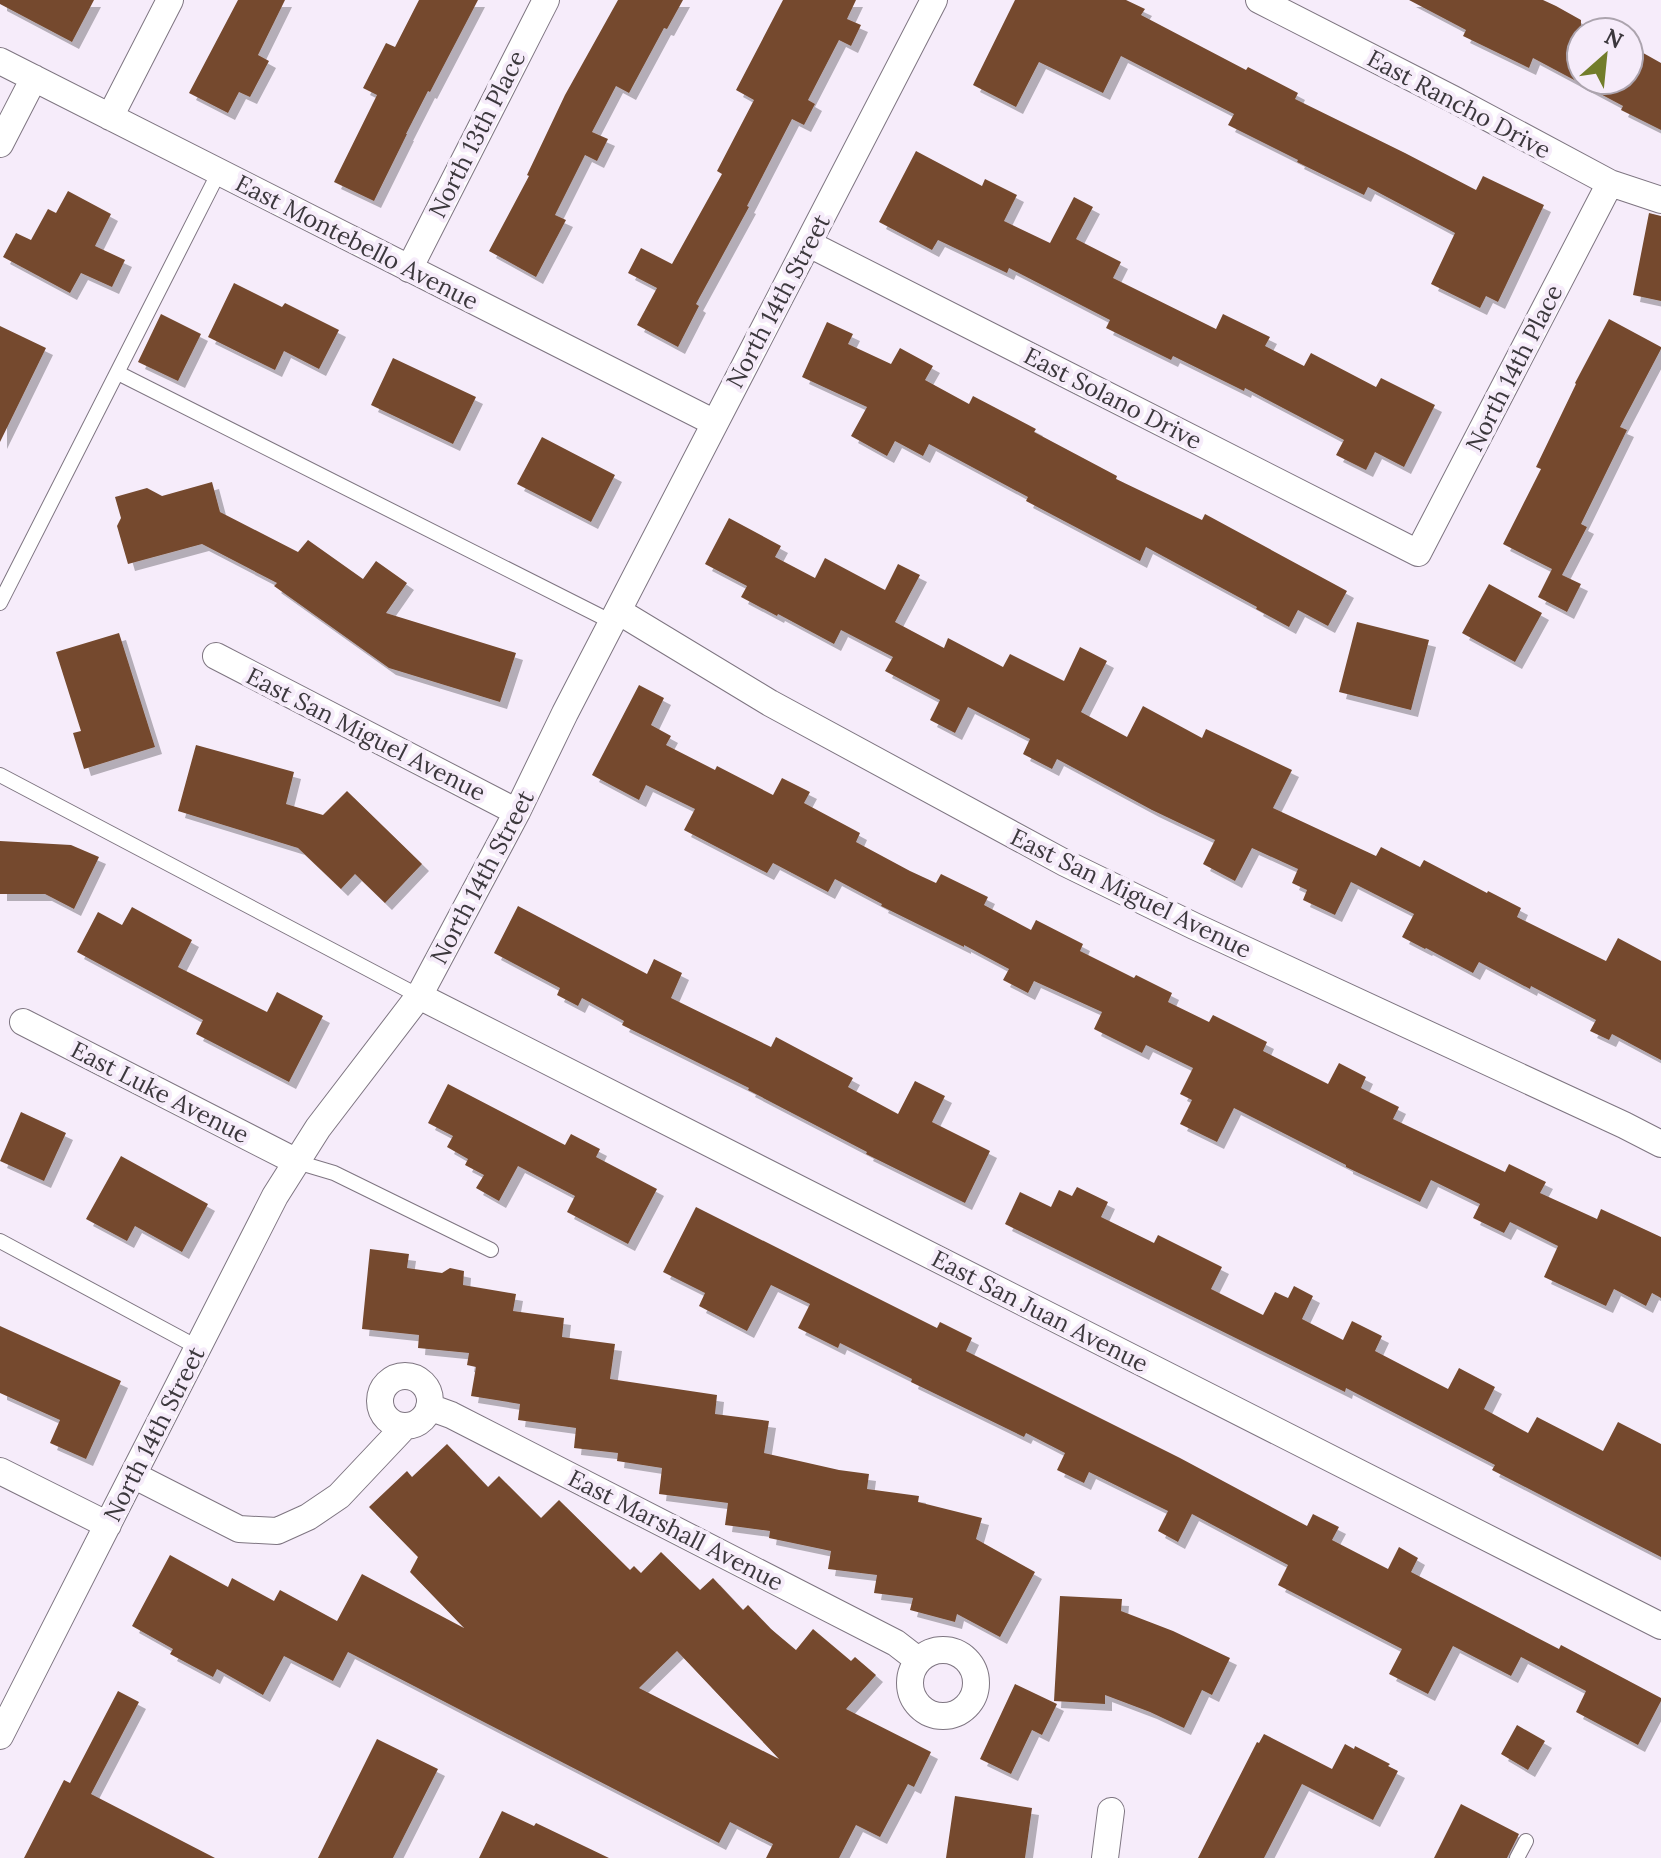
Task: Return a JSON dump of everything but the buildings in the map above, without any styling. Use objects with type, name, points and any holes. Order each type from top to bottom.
[{"type":"street","points":[[110,117],[170,0]]},
{"type":"street","name":"North 13th Place","points":[[409,269],[546,0]]},
{"type":"street","name":"North 14th Street","points":[[0,1736],[275,1196],[318,1128],[419,996],[517,812],[934,0]]},
{"type":"street","name":"East Rancho Drive","points":[[1259,0],[1610,183],[1661,200]]},
{"type":"street","name":"East Montebello Avenue","points":[[0,61],[715,423]]},
{"type":"street","points":[[0,144],[34,78]]},
{"type":"street","name":"North 14th Place","points":[[1418,553],[1610,183]]},
{"type":"street","name":"East Solano Drive","points":[[809,244],[1418,553]]},
{"type":"street","name":"East San Miguel Avenue","points":[[615,617],[888,769],[1065,863],[1661,1144]]},
{"type":"street","name":"East San Miguel Avenue","points":[[216,656],[517,812]]},
{"type":"street","name":"East San Juan Avenue","points":[[419,996],[1661,1626]]},
{"type":"street","name":"East Luke Avenue","points":[[23,1022],[297,1162]]},
{"type":"street","points":[[133,1475],[239,1529],[277,1531],[308,1517],[339,1496],[405,1426],[420,1421],[429,1407],[428,1391],[416,1379],[400,1376],[386,1384],[380,1399],[384,1415],[390,1421],[405,1426]]},
{"type":"street","name":"East Marshall Avenue","points":[[429,1407],[451,1415],[896,1643],[918,1660]]},
{"type":"street","points":[[0,1471],[108,1525]]},
{"type":"street","points":[[1105,1858],[1111,1811]]},
{"type":"lane","points":[[0,603],[219,172]]},
{"type":"lane","points":[[118,373],[615,617]]},
{"type":"lane","points":[[0,775],[419,996]]},
{"type":"lane","points":[[297,1162],[334,1173],[491,1250]]},
{"type":"lane","points":[[0,1241],[197,1347]]},
{"type":"lane","points":[[1517,1858],[1526,1841]]}]
